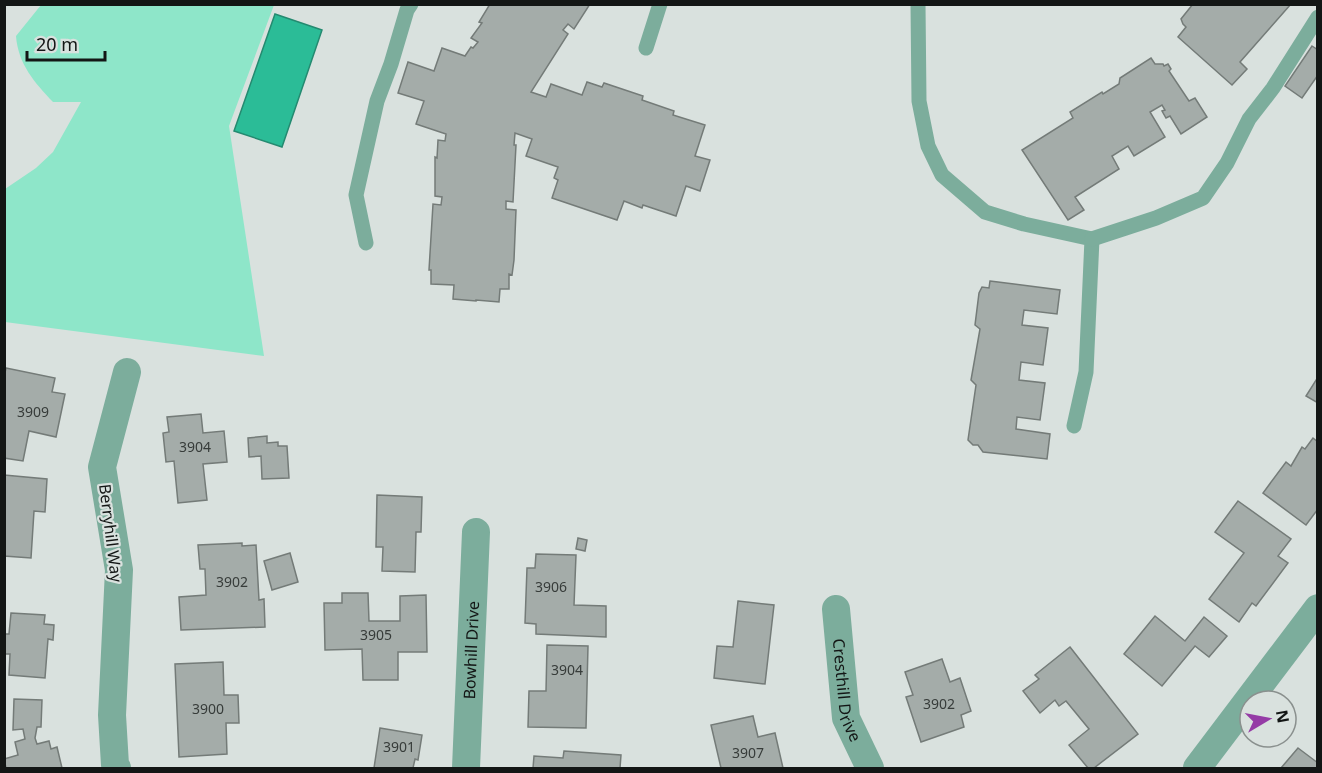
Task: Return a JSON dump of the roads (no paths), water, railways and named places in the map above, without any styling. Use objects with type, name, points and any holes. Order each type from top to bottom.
[{"type":"street","name":"Berryhill Way","points":[[117,768],[112,715],[119,570],[102,467],[127,372]]},
{"type":"street","name":"Bowhill Drive","points":[[466,768],[477,532]]},
{"type":"street","points":[[1197,768],[1317,608]]},
{"type":"street","name":"Cresthill Drive","points":[[836,609],[846,718],[870,768]]},
{"type":"lane","points":[[366,243],[356,195],[377,101],[411,4]]},
{"type":"lane","points":[[646,48],[660,4]]},
{"type":"lane","points":[[918,4],[919,101],[928,146],[942,174],[985,212],[1024,224],[1092,239],[1156,218],[1203,198],[1227,163],[1249,119],[1273,88],[1317,17]]},
{"type":"lane","points":[[1074,426],[1086,372],[1092,239]]}]
